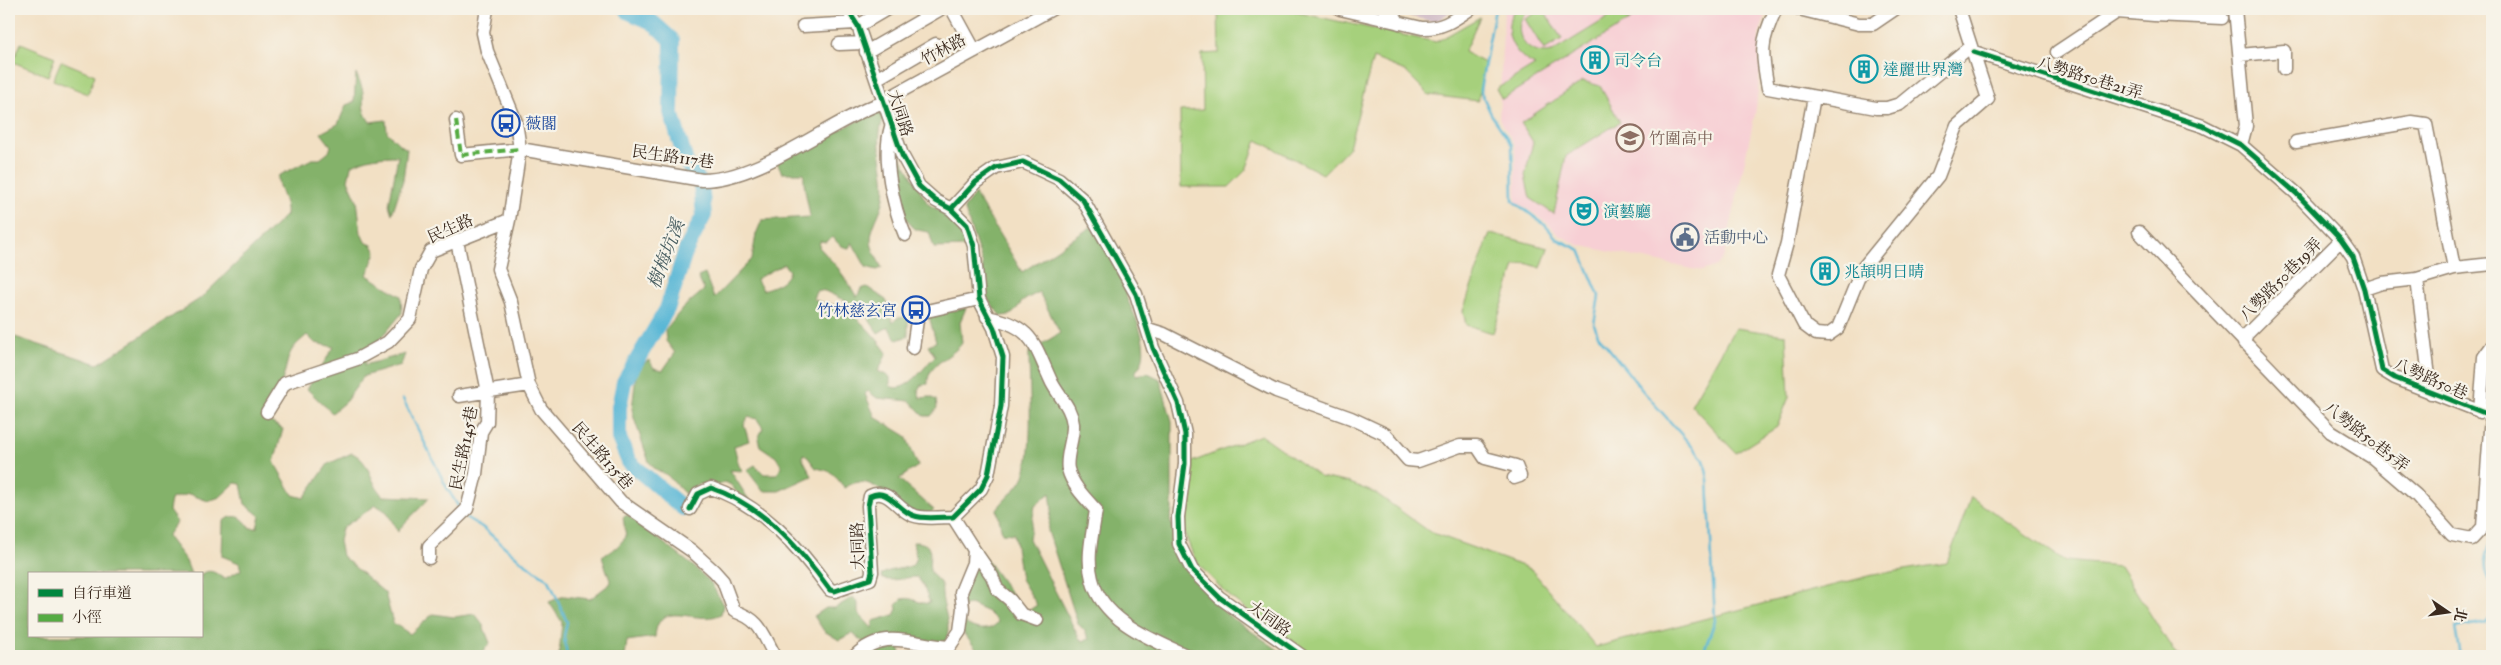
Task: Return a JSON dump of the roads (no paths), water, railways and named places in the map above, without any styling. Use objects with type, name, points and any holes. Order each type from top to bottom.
[{"type":"street","points":[[486,9],[483,33],[487,52],[516,122],[520,149],[509,220]]},
{"type":"street","name":"大同路","points":[[690,509],[698,494],[711,488],[731,494],[778,528],[796,546],[830,590],[835,591],[870,578],[872,572],[868,506],[870,496],[876,493],[884,494],[911,515],[953,517],[981,489],[988,475],[1001,406],[1004,357],[979,299],[974,246],[967,225],[952,209],[936,201],[920,186],[902,155],[857,24],[847,9]]},
{"type":"street","points":[[803,26],[857,24],[887,9]]},
{"type":"street","points":[[839,44],[865,48],[945,9],[975,51]]},
{"type":"street","name":"竹林路","points":[[897,92],[1052,9]]},
{"type":"street","points":[[1340,9],[1399,23],[1434,28],[1445,26],[1470,9]]},
{"type":"street","points":[[1385,9],[1392,12],[1399,23]]},
{"type":"street","points":[[1776,9],[1764,33],[1762,61],[1768,88],[1887,108],[1900,104],[1973,49]]},
{"type":"street","points":[[1799,9],[1859,24],[1873,24],[1895,9]]},
{"type":"street","points":[[1814,97],[1787,243],[1778,275],[1804,325],[1816,334],[1828,336],[1838,328],[1862,269],[1938,176],[1957,126],[1988,99],[1959,9]]},
{"type":"street","points":[[2235,9],[2246,126],[2241,145]]},
{"type":"street","points":[[2057,52],[2117,12],[2155,12],[2222,18]]},
{"type":"street","points":[[876,79],[936,44]]},
{"type":"street","name":"八勢路50巷21弄","points":[[1973,49],[2204,126],[2241,145],[2296,193],[2341,240],[2353,257],[2364,289]]},
{"type":"street","points":[[2240,54],[2284,50],[2284,70]]},
{"type":"street","name":"民生路117巷","points":[[456,120],[461,155],[520,149],[701,180],[716,180],[746,172],[873,105]]},
{"type":"street","points":[[2296,142],[2412,122],[2426,124],[2454,268]]},
{"type":"street","points":[[891,127],[888,150],[890,177],[900,224],[905,235]]},
{"type":"street","name":"大同路","points":[[952,209],[976,182],[996,168],[1023,162],[1059,179],[1083,200],[1136,294],[1148,329],[1152,348],[1178,404],[1185,434],[1185,464],[1178,517],[1179,544],[1192,570],[1219,597],[1302,656]]},
{"type":"street","name":"民生路","points":[[266,412],[285,383],[357,359],[388,342],[410,318],[420,269],[426,257],[432,251],[509,220]]},
{"type":"street","name":"民生路135巷","points":[[509,220],[498,268],[511,302],[529,385],[541,409],[621,502],[692,551],[714,571],[723,581],[734,611],[749,616],[757,624],[775,656]]},
{"type":"street","name":"八勢路50巷5弄","points":[[2139,232],[2331,432],[2373,458],[2416,495],[2452,535],[2472,539],[2483,527],[2488,415]]},
{"type":"street","name":"八勢路50巷19弄","points":[[2244,343],[2248,334],[2341,240]]},
{"type":"street","name":"民生路145巷","points":[[429,558],[429,546],[468,509],[476,474],[481,432],[487,422],[488,392],[458,241]]},
{"type":"street","points":[[2364,289],[2382,283],[2417,279],[2454,268],[2492,264]]},
{"type":"street","points":[[2417,279],[2431,393]]},
{"type":"street","name":"八勢路50巷","points":[[2364,289],[2382,370],[2395,378],[2488,415]]},
{"type":"street","points":[[913,348],[918,312],[979,299]]},
{"type":"street","points":[[987,317],[1007,321],[1018,326],[1034,343],[1052,383],[1070,409],[1073,425],[1068,468],[1078,490],[1096,510],[1090,554],[1092,580],[1104,605],[1119,620],[1188,656]]},
{"type":"street","points":[[1148,329],[1164,334],[1276,391],[1350,418],[1385,434],[1408,460],[1418,461],[1460,446],[1477,446],[1485,458],[1516,466],[1520,476],[1514,478]]},
{"type":"street","points":[[2488,415],[2484,357],[2492,346]]},
{"type":"street","points":[[458,396],[529,385]]},
{"type":"street","points":[[953,517],[992,576],[997,589],[1010,600],[1021,614],[1037,620]]},
{"type":"street","points":[[855,656],[875,641],[889,639],[949,647],[960,631],[963,608],[961,592],[973,563],[974,550]]},
{"type":"waterway","name":"樹梅坑溪","points":[[627,9],[629,12],[652,22],[672,40],[671,112],[686,162],[701,184],[704,215],[686,250],[667,309],[624,382],[619,407],[619,438],[629,462],[683,508]]},
{"type":"waterway","points":[[1495,9],[1480,90],[1491,114],[1512,145],[1513,201],[1545,225],[1557,239],[1580,250],[1599,296],[1594,324],[1598,335],[1642,390],[1704,460],[1708,479],[1715,621],[1702,656]]},
{"type":"waterway","points":[[403,399],[447,488],[461,511]]},
{"type":"waterway","points":[[465,517],[482,527],[520,560],[549,580],[567,622],[564,636],[567,656]]},
{"type":"waterway","points":[[2492,536],[2485,561],[2488,579],[2492,585]]},
{"type":"waterway","points":[[2460,656],[2455,628],[2485,622],[2492,614]]},
{"type":"place","name":"司令台","points":[[1595,60]]},
{"type":"place","name":"達麗世界灣","points":[[1864,69]]},
{"type":"place","name":"薇閣","points":[[506,123]]},
{"type":"place","name":"竹圍高中","points":[[1630,138]]},
{"type":"place","name":"演藝廳","points":[[1584,211]]},
{"type":"place","name":"活動中心","points":[[1685,237]]},
{"type":"place","name":"兆頡明日晴","points":[[1825,271]]},
{"type":"place","name":"竹林慈玄宮","points":[[916,310]]}]
